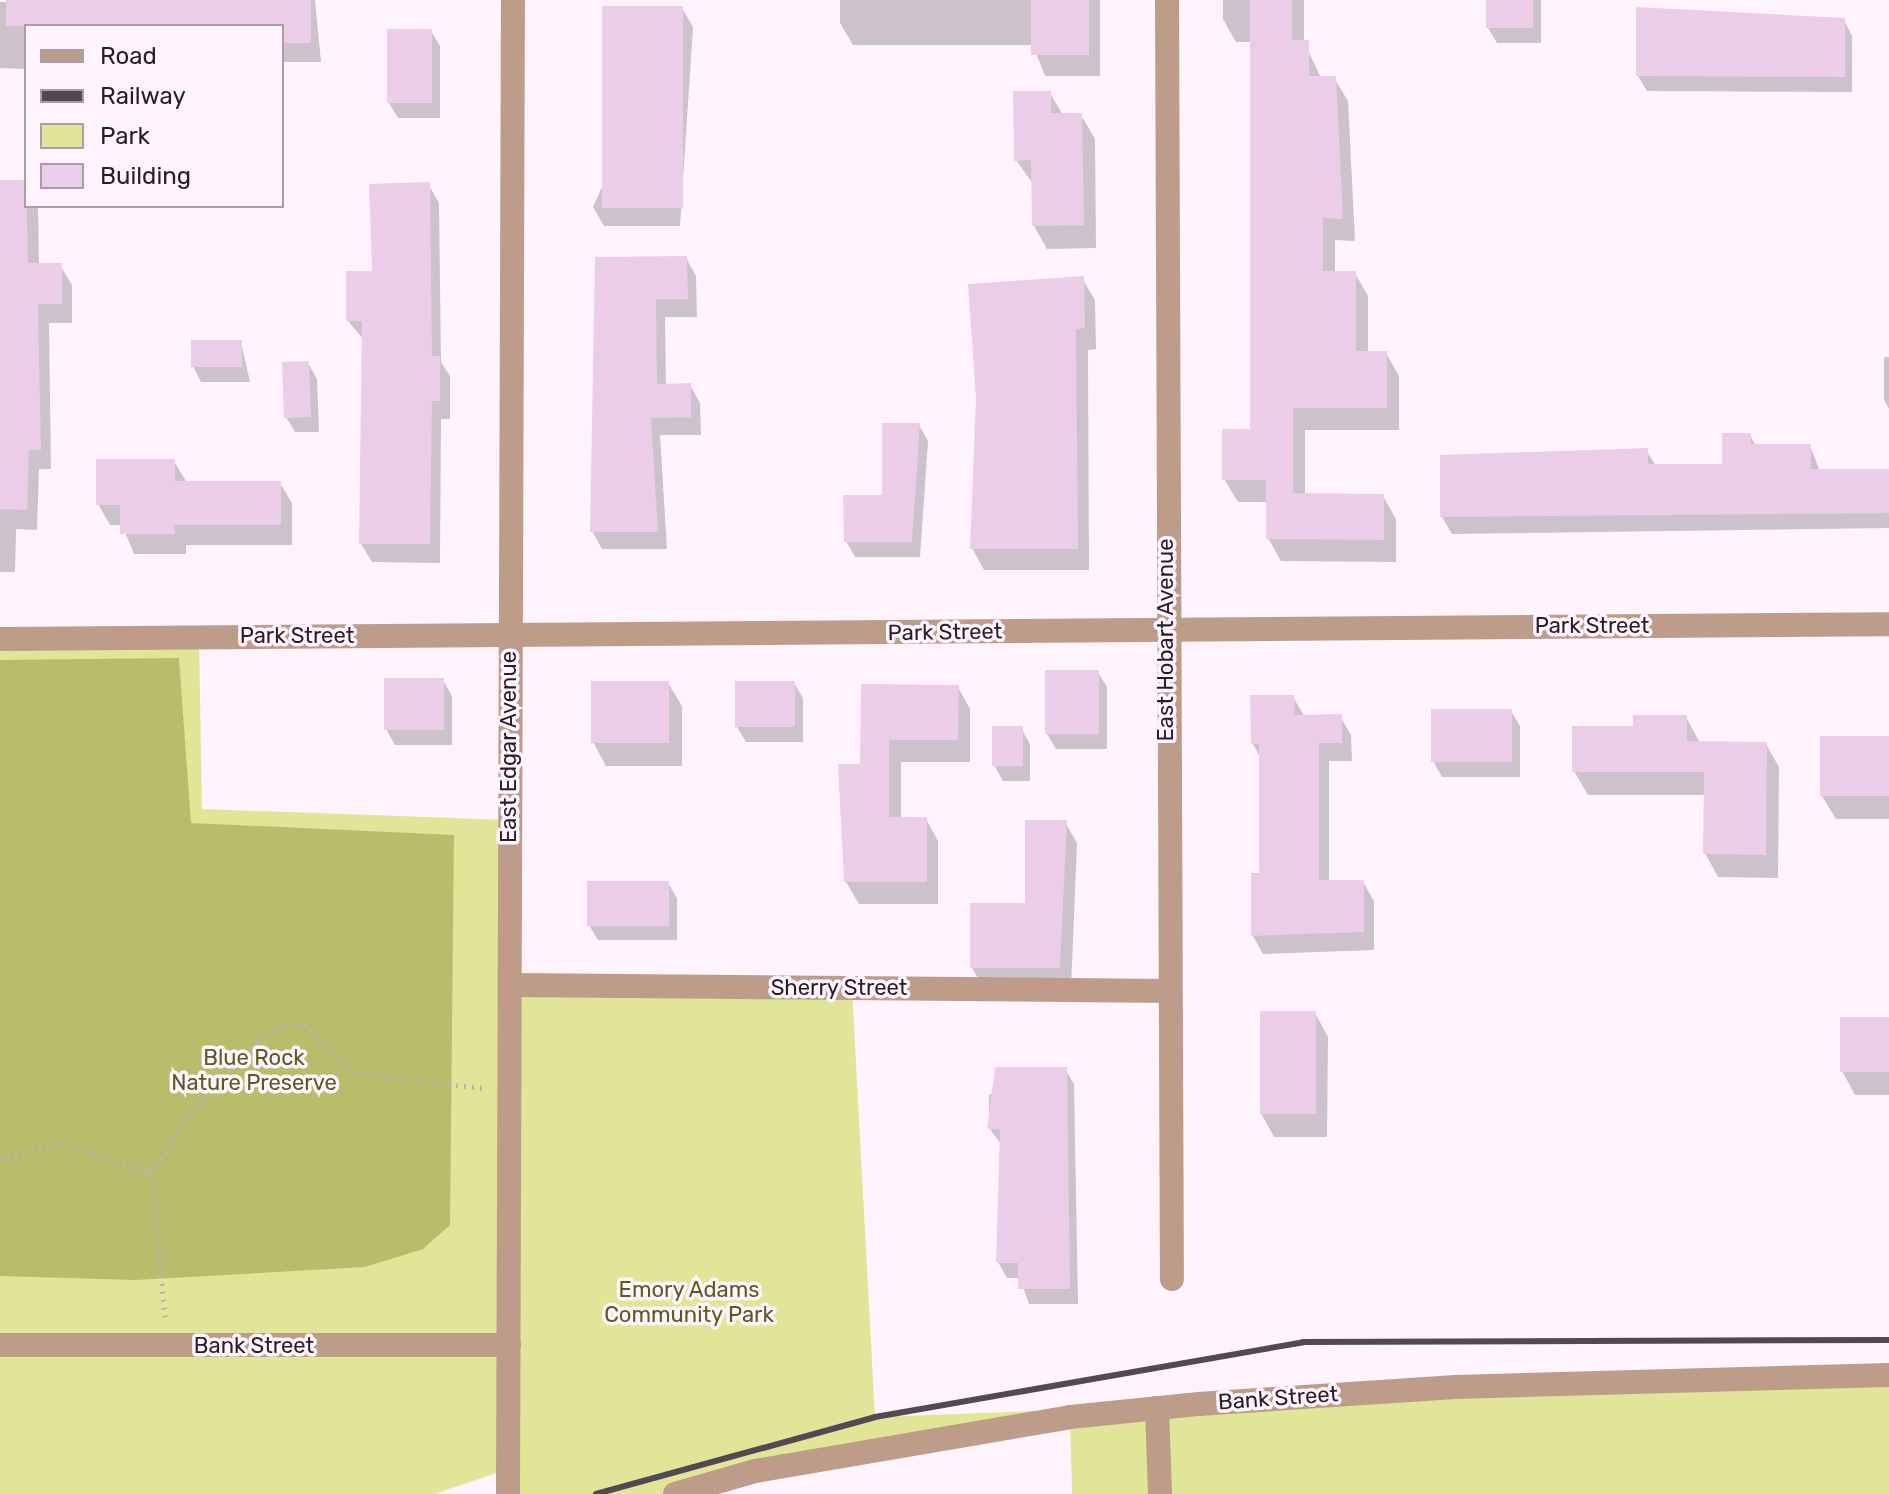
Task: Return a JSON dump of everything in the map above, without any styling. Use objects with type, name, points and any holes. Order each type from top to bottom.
[{"type":"street","name":"East Edgar Avenue","points":[[508,1494],[508,634],[513,0]]},
{"type":"street","name":"East Hobart Avenue","points":[[1167,0],[1165,629],[1172,1279]]},
{"type":"street","name":"Park Street","points":[[0,639],[1889,624]]},
{"type":"street","name":"Sherry Street","points":[[510,985],[1169,991]]},
{"type":"street","name":"Bank Street","points":[[0,1345],[509,1345]]},
{"type":"street","name":"Bank Street","points":[[675,1494],[755,1471],[1157,1408],[1455,1387],[1889,1375]]},
{"type":"street","points":[[1157,1408],[1160,1494]]},
{"type":"path","points":[[168,1346],[152,1173],[225,1074],[283,1024],[303,1025],[353,1073],[510,1090]]},
{"type":"path","points":[[0,1159],[62,1143],[152,1173]]},
{"type":"green space","name":"Emory Adams Community Park","points":[[0,636],[199,637],[202,809],[509,820],[510,985],[852,988],[875,1417],[1889,1379],[1889,1494],[1072,1494],[1070,1417],[675,1494],[508,1494],[508,1469],[435,1494],[0,1494]]},
{"type":"green space","name":"Blue Rock Nature Preserve","points":[[179,658],[191,823],[454,835],[450,1225],[423,1249],[365,1267],[136,1280],[0,1276],[0,660]]},
{"type":"building","points":[[6,0],[311,0],[311,43],[284,43],[284,24],[6,26]]},
{"type":"building","points":[[1031,0],[1089,0],[1089,55],[1031,55]]},
{"type":"building","points":[[1250,0],[1292,0],[1292,40],[1309,40],[1309,76],[1336,76],[1343,219],[1323,218],[1323,271],[1356,271],[1356,351],[1387,351],[1387,408],[1293,408],[1293,493],[1384,494],[1384,540],[1266,539],[1266,480],[1222,480],[1222,429],[1250,429]]},
{"type":"building","points":[[1486,0],[1533,0],[1533,28],[1486,28]]},
{"type":"building","points":[[602,6],[683,6],[683,208],[602,208]]},
{"type":"building","points":[[1636,7],[1845,18],[1845,77],[1636,76]]},
{"type":"building","points":[[387,29],[432,29],[432,103],[387,103]]},
{"type":"building","points":[[1013,91],[1051,91],[1051,113],[1082,113],[1084,225],[1032,226],[1031,160],[1014,161]]},
{"type":"building","points":[[0,180],[24,180],[28,263],[62,263],[62,304],[38,304],[41,450],[29,450],[27,510],[0,509]]},
{"type":"building","points":[[430,182],[432,356],[440,356],[440,401],[432,401],[430,544],[359,544],[362,321],[346,321],[346,271],[372,271],[369,184]]},
{"type":"building","points":[[687,256],[688,299],[656,299],[657,384],[691,383],[691,417],[651,418],[658,532],[590,532],[595,257]]},
{"type":"building","points":[[1084,276],[1085,328],[1076,329],[1078,549],[970,549],[976,399],[968,284]]},
{"type":"building","points":[[191,340],[242,340],[242,367],[191,367]]},
{"type":"building","points":[[309,361],[311,417],[284,418],[282,362]]},
{"type":"building","points":[[882,423],[920,423],[912,542],[844,542],[843,495],[882,495]]},
{"type":"building","points":[[1722,433],[1751,433],[1751,444],[1811,444],[1811,469],[1889,469],[1889,513],[1440,517],[1440,455],[1648,448],[1648,464],[1722,464]]},
{"type":"building","points":[[96,459],[175,459],[175,481],[281,481],[281,525],[175,525],[175,534],[120,534],[120,505],[96,505]]},
{"type":"building","points":[[1045,670],[1099,670],[1099,734],[1045,734]]},
{"type":"building","points":[[384,678],[444,678],[444,730],[384,730]]},
{"type":"building","points":[[591,681],[669,681],[669,743],[591,743]]},
{"type":"building","points":[[735,681],[795,681],[795,727],[735,727]]},
{"type":"building","points":[[861,684],[959,685],[958,740],[889,740],[889,817],[927,817],[927,882],[844,882],[838,764],[860,764]]},
{"type":"building","points":[[1250,695],[1294,695],[1295,715],[1342,714],[1342,743],[1319,743],[1319,880],[1364,880],[1364,932],[1251,936],[1251,873],[1259,873],[1259,744],[1251,744]]},
{"type":"building","points":[[1431,709],[1512,709],[1512,762],[1431,762]]},
{"type":"building","points":[[1633,715],[1687,715],[1687,741],[1767,742],[1766,855],[1703,854],[1704,772],[1572,772],[1572,726],[1633,726]]},
{"type":"building","points":[[992,726],[1023,726],[1023,766],[992,766]]},
{"type":"building","points":[[1820,736],[1889,736],[1889,796],[1820,796]]},
{"type":"building","points":[[1025,820],[1067,820],[1060,968],[970,968],[970,903],[1025,903]]},
{"type":"building","points":[[587,881],[669,881],[669,926],[587,926]]},
{"type":"building","points":[[1260,1011],[1316,1011],[1316,1114],[1260,1114]]},
{"type":"building","points":[[1840,1017],[1889,1017],[1889,1072],[1840,1072]]},
{"type":"building","points":[[995,1067],[1067,1067],[1070,1289],[1018,1289],[1018,1263],[996,1263],[1000,1129],[987,1129]]},
{"type":"railway","points":[[596,1494],[875,1417],[1303,1342],[1889,1340]]}]
